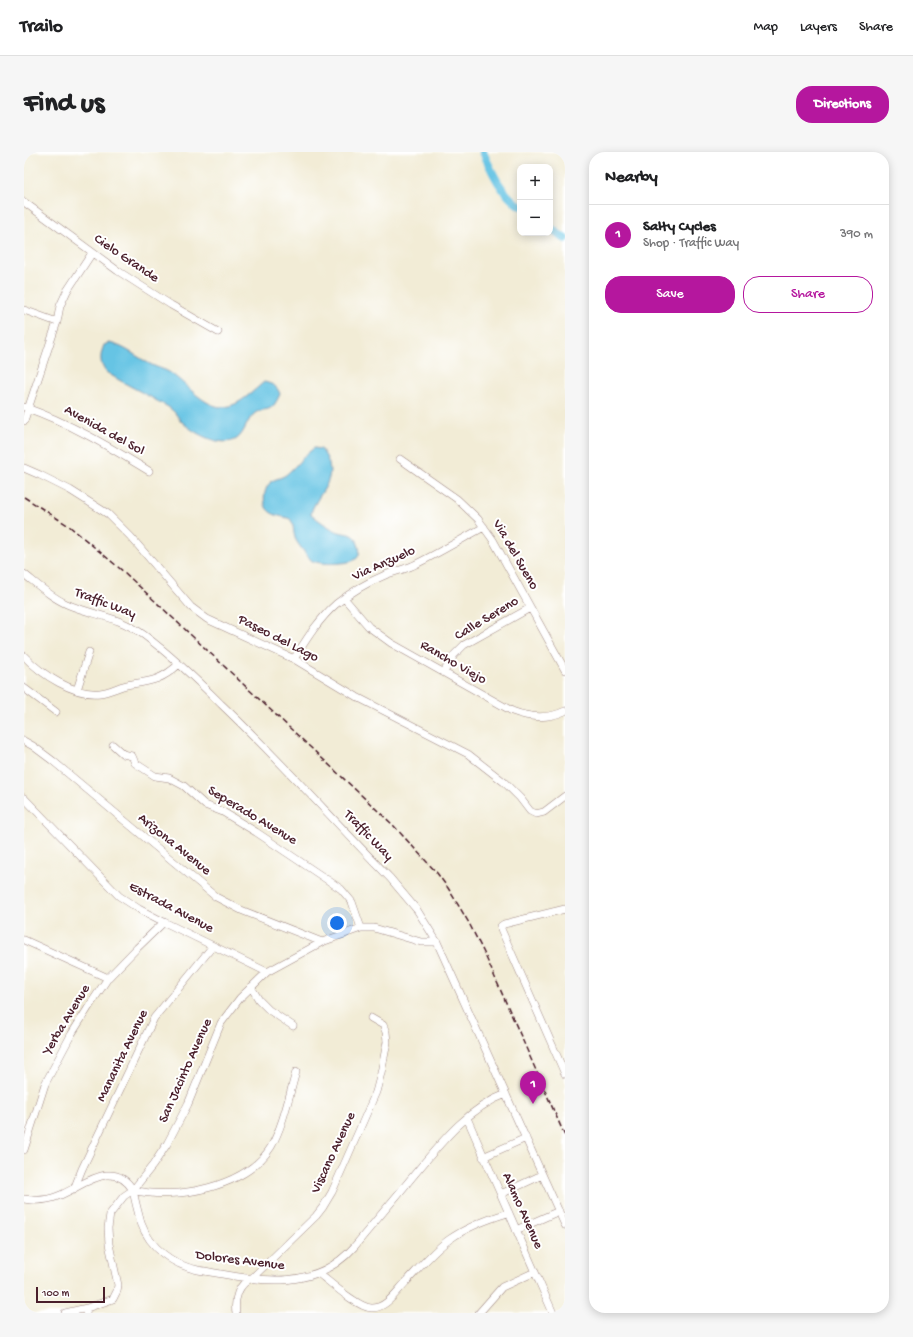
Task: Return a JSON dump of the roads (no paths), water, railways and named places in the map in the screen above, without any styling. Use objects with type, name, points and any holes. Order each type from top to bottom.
[{"type":"street","name":"Cielo Grande","points":[[24,202],[92,253],[150,292],[218,332]]},
{"type":"street","points":[[24,421],[26,408],[57,322],[60,306],[67,291],[92,253]]},
{"type":"street","points":[[24,310],[57,322]]},
{"type":"street","name":"Avenida del Sol","points":[[26,408],[57,419],[83,432],[106,444],[149,471]]},
{"type":"street","name":"Via del Sueno","points":[[400,459],[467,507],[484,527],[493,540],[565,670]]},
{"type":"street","name":"Paseo del Lago","points":[[24,468],[70,490],[108,514],[126,532],[191,607],[219,625],[294,659],[357,697],[468,754],[504,782],[520,798],[530,811],[536,814],[544,812],[565,796]]},
{"type":"street","name":"Via Anzuelo","points":[[294,659],[325,615],[344,598],[369,582],[427,558],[484,527]]},
{"type":"street","name":"Traffic Way","points":[[24,574],[61,601],[69,605],[116,619],[127,624],[145,636],[179,664],[239,720],[279,761],[390,878],[417,910],[438,942],[565,1225]]},
{"type":"street","name":"Rancho Viejo","points":[[344,598],[360,617],[391,643],[507,709],[522,715],[538,717],[565,711]]},
{"type":"street","name":"Calle Sereno","points":[[444,672],[454,655],[464,645],[530,608]]},
{"type":"street","points":[[77,690],[89,652]]},
{"type":"street","points":[[24,656],[49,677],[77,690],[88,693],[101,693],[124,685],[146,683],[158,679],[172,671],[179,664]]},
{"type":"street","points":[[24,688],[56,712]]},
{"type":"street","name":"Arizona Avenue","points":[[24,741],[34,746],[53,761],[216,897],[240,910],[322,942]]},
{"type":"street","name":"Seperado Avenue","points":[[113,745],[123,754],[132,756],[135,763],[155,776],[169,778],[184,786],[205,805],[222,812],[336,885],[345,892],[352,902],[361,928]]},
{"type":"street","name":"Estrada Avenue","points":[[24,798],[119,896],[139,909],[164,922],[267,972]]},
{"type":"street","points":[[565,909],[501,926],[501,929],[562,1061],[565,1074]]},
{"type":"street","name":"Yerba Avenue","points":[[24,1150],[48,1078],[71,1035],[108,978],[164,922]]},
{"type":"street","name":"San Jacinto Avenue","points":[[65,1313],[87,1310],[113,1298],[118,1291],[109,1244],[108,1220],[110,1214],[116,1205],[133,1190],[153,1165],[167,1144],[180,1120],[221,1023],[234,1004],[251,987],[267,972],[322,942],[361,928],[374,928],[421,942],[438,942]]},
{"type":"street","points":[[24,940],[108,978]]},
{"type":"street","name":"Mananita Avenue","points":[[74,1189],[82,1169],[154,1018],[213,946]]},
{"type":"street","points":[[251,987],[259,1000],[269,1010],[293,1026]]},
{"type":"street","name":"Viscano Avenue","points":[[236,1313],[236,1304],[240,1288],[245,1281],[252,1278],[312,1220],[323,1207],[332,1192],[376,1092],[381,1073],[387,1042],[386,1032],[383,1025],[371,1018]]},
{"type":"street","points":[[24,1199],[36,1200],[52,1198],[74,1189],[95,1177],[108,1175],[121,1179],[133,1190],[143,1193],[158,1194],[188,1192],[217,1185],[241,1174],[252,1167],[266,1153],[273,1142],[296,1072]]},
{"type":"street","name":"Dolores Avenue","points":[[133,1190],[142,1224],[148,1236],[166,1256],[188,1268],[252,1278],[285,1281],[302,1278],[318,1273],[340,1261],[445,1139],[467,1118],[486,1104],[506,1094]]},
{"type":"street","name":"Alamo Avenue","points":[[467,1118],[553,1313]]},
{"type":"street","points":[[483,1157],[526,1138]]},
{"type":"street","points":[[501,1194],[542,1175]]},
{"type":"street","points":[[516,1230],[559,1212]]},
{"type":"street","points":[[318,1273],[361,1305],[370,1308],[378,1307],[394,1296],[429,1258],[449,1240],[480,1223],[508,1213]]},
{"type":"street","points":[[479,1313],[502,1287],[535,1272]]},
{"type":"water","points":[[109,343],[131,352],[152,365],[169,372],[210,404],[225,407],[236,404],[264,382],[278,389],[280,394],[273,406],[260,410],[250,418],[239,437],[232,441],[225,442],[212,440],[187,426],[168,407],[106,372],[101,362],[101,356],[104,345]]},
{"type":"water","points":[[314,448],[321,449],[328,462],[330,473],[329,479],[313,507],[311,514],[333,529],[352,535],[356,538],[360,553],[354,560],[348,562],[334,564],[314,562],[311,560],[296,541],[291,520],[273,514],[265,506],[264,498],[269,484],[272,481],[286,475]]},
{"type":"waterway","points":[[483,152],[502,188],[517,204]]},
{"type":"waterway","points":[[553,229],[565,239]]},
{"type":"railway","points":[[24,497],[69,526],[124,572],[393,825],[437,873],[469,923],[485,955],[565,1136]]},
{"type":"place","name":"Salty Cycles","points":[[533,1104]]}]
